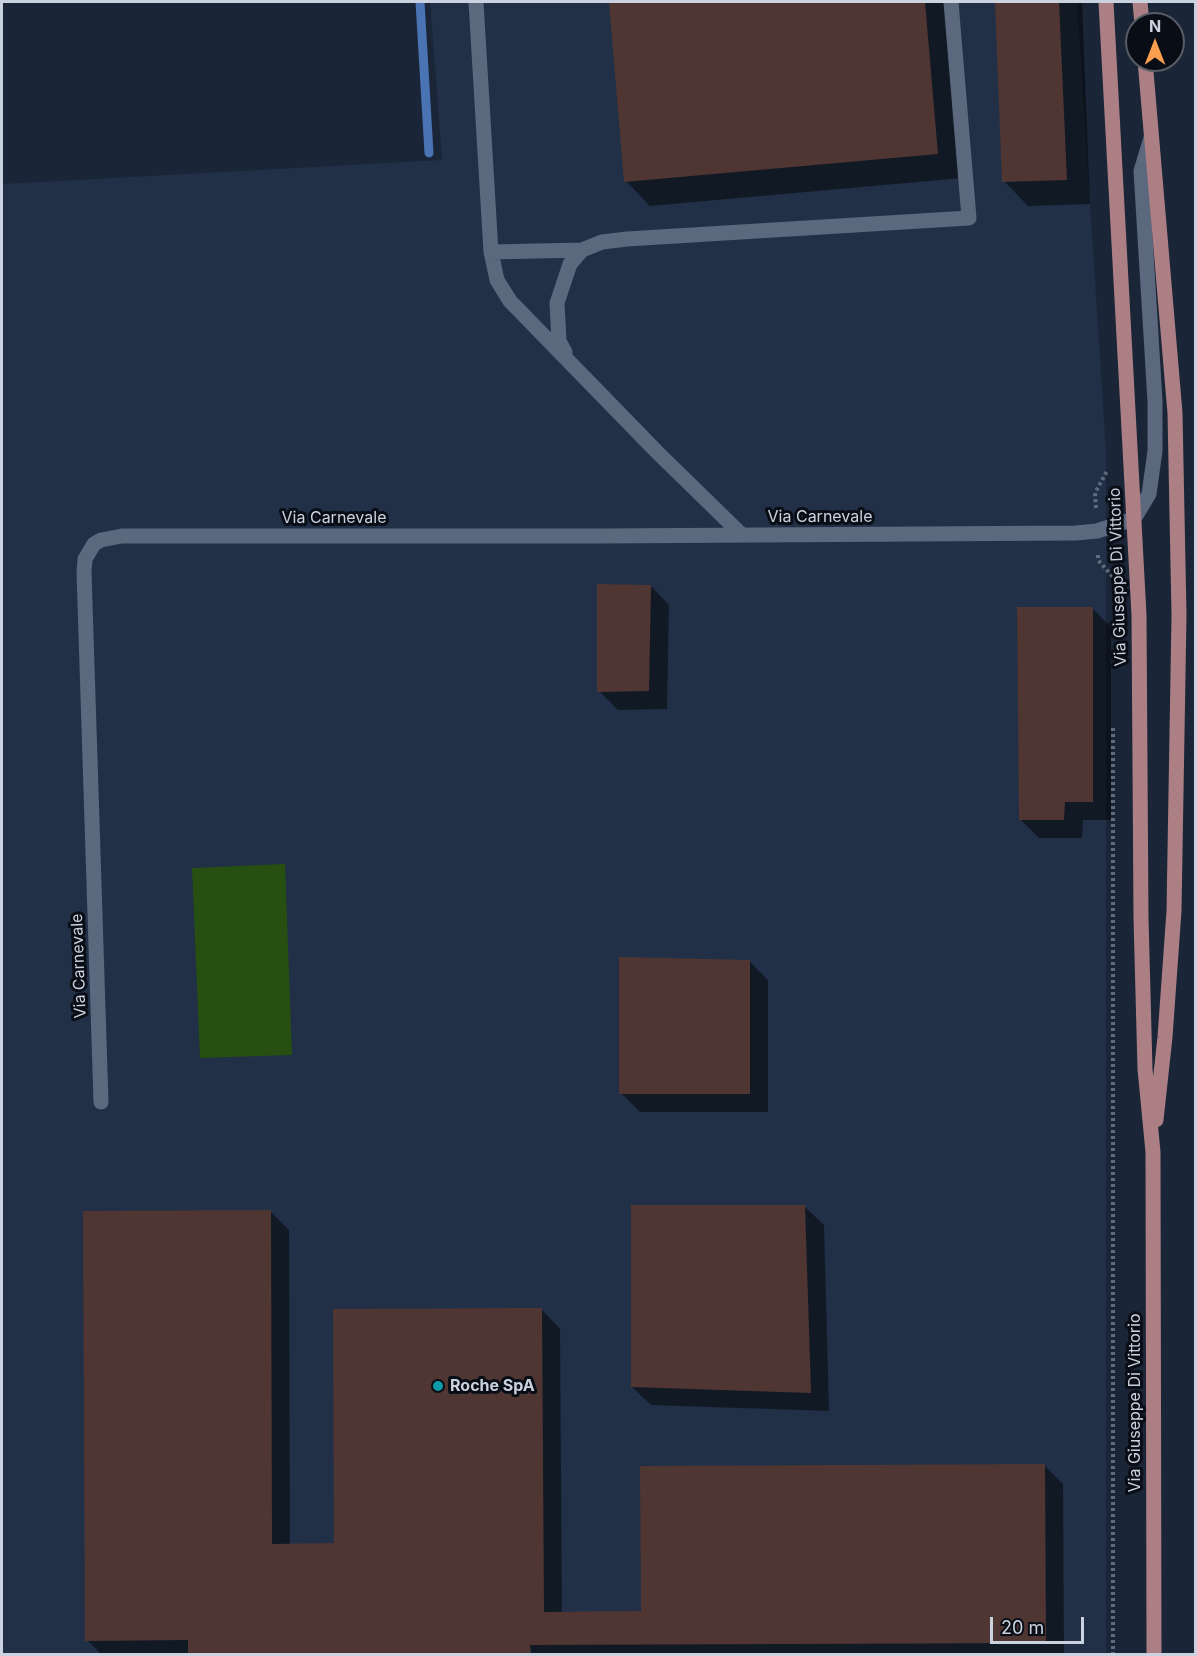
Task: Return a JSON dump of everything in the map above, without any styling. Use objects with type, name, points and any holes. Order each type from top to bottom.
[{"type":"main road","name":"Via Giuseppe Di Vittorio","points":[[1106,2],[1139,615],[1141,918],[1145,1069],[1153,1152],[1154,1654]]},
{"type":"main road","name":"Via Giuseppe Di Vittorio","points":[[1146,72],[1175,413],[1179,615],[1174,910],[1165,1037],[1153,1152]]},
{"type":"lane","points":[[476,2],[491,252],[497,280],[510,302],[742,535]]},
{"type":"lane","points":[[491,252],[582,250],[602,242],[627,239],[969,218],[951,2]]},
{"type":"lane","points":[[1134,519],[1149,494],[1155,451],[1155,402],[1141,171],[1152,136]]},
{"type":"lane","points":[[567,358],[559,341],[556,303],[570,264],[582,250]]},
{"type":"lane","name":"Via Carnevale","points":[[101,1102],[84,572],[85,559],[94,544],[101,540],[122,536],[1076,533],[1097,531],[1134,519]]},
{"type":"path","points":[[1112,462],[1095,493],[1098,560],[1115,581]]},
{"type":"path","points":[[1113,721],[1113,1654]]},
{"type":"shaded area","points":[[430,2],[1077,2],[1106,451],[1106,1654],[2,1654],[2,184],[442,160]]},
{"type":"green space","points":[[285,864],[292,1055],[200,1058],[192,868]]},
{"type":"building","points":[[609,2],[925,2],[938,154],[624,182]]},
{"type":"building","points":[[995,2],[1059,2],[1067,180],[1002,182]]},
{"type":"building","points":[[597,584],[651,585],[649,691],[597,692]]},
{"type":"building","points":[[1017,607],[1093,607],[1093,802],[1065,802],[1064,820],[1019,820]]},
{"type":"building","points":[[619,957],[750,960],[750,1094],[619,1094]]},
{"type":"building","points":[[631,1205],[805,1205],[811,1393],[631,1387]]},
{"type":"building","name":"Roche SpA","points":[[271,1210],[272,1544],[334,1543],[333,1309],[542,1308],[544,1612],[641,1611],[640,1466],[1045,1464],[1046,1643],[530,1645],[531,1654],[188,1654],[188,1640],[85,1641],[83,1211]]},
{"type":"waterway","points":[[420,2],[429,153]]},
{"type":"place","name":"Roche SpA","points":[[438,1386]]}]
